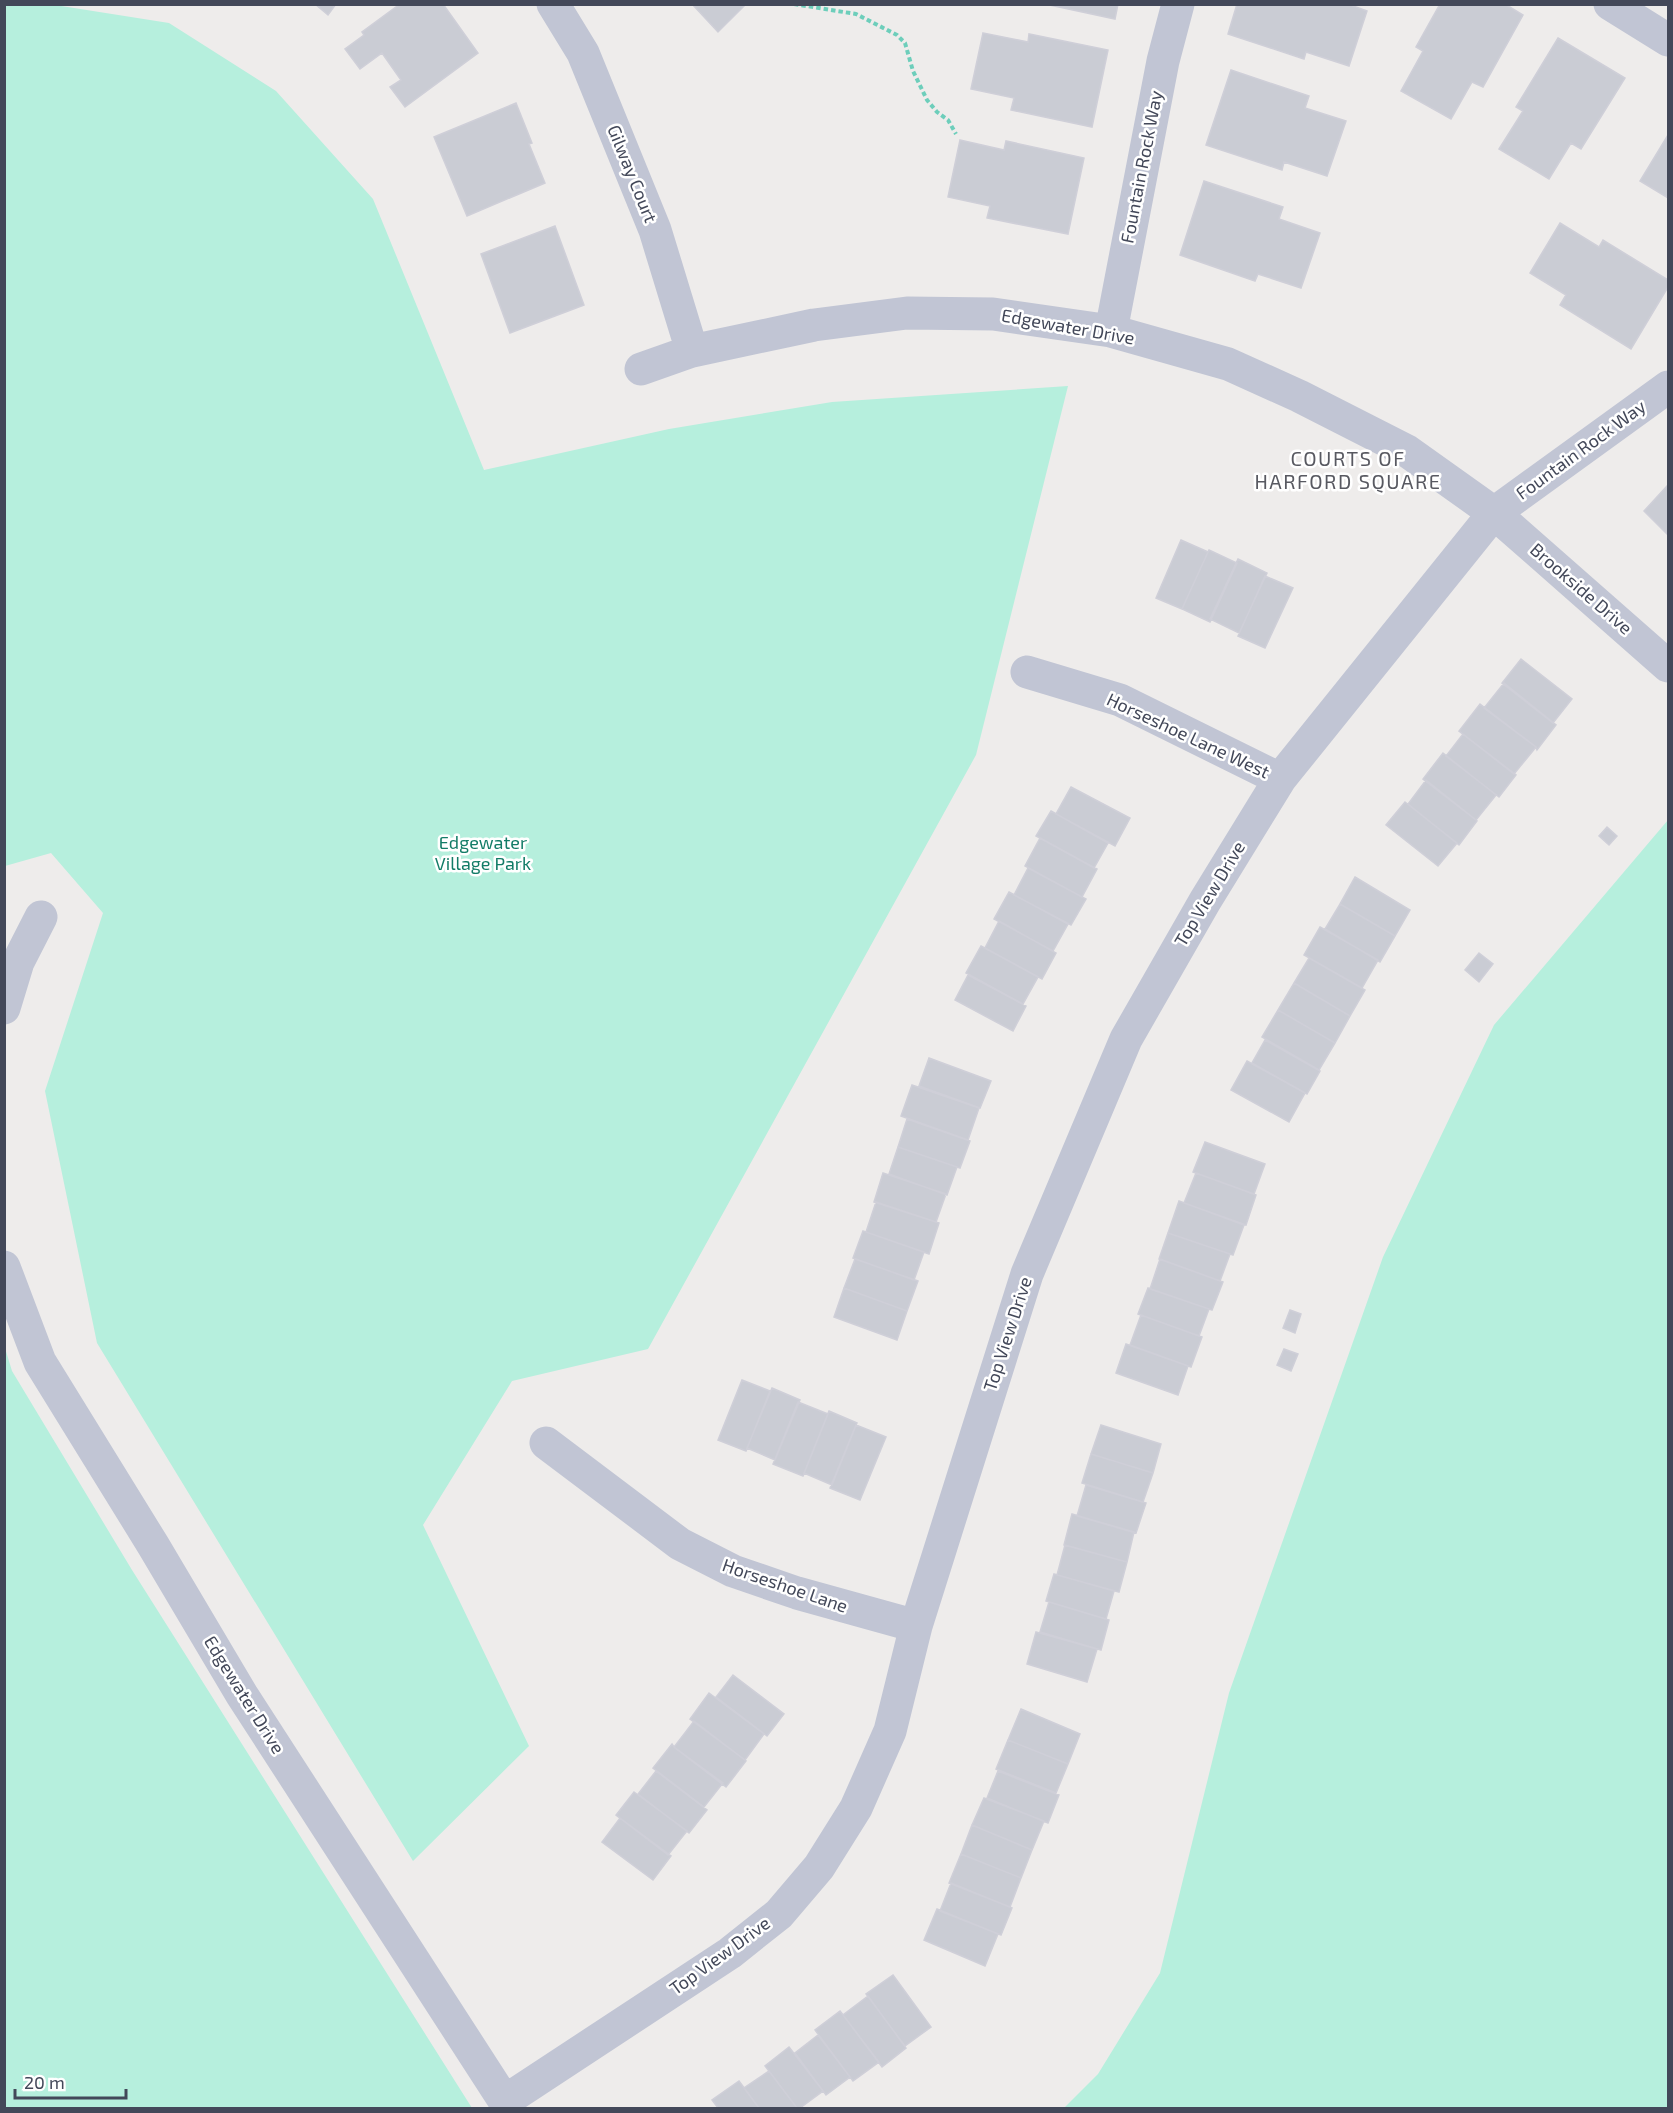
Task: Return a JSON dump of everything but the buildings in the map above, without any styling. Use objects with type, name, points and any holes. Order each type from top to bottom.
[{"type":"street","name":"Gilway Court","points":[[553,4],[583,53],[651,219],[692,351]]},
{"type":"street","name":"Fountain Rock Way","points":[[1111,332],[1163,61],[1178,4]]},
{"type":"street","points":[[1611,4],[1668,40]]},
{"type":"street","name":"Edgewater Drive","points":[[641,369],[692,351],[814,325],[907,313],[993,314],[1111,332],[1228,364],[1299,396],[1407,451],[1494,513]]},
{"type":"street","name":"Fountain Rock Way","points":[[1494,513],[1668,387]]},
{"type":"street","name":"Brookside Drive","points":[[1494,513],[1668,666]]},
{"type":"street","name":"Top View Drive","points":[[507,2105],[730,1953],[778,1914],[819,1867],[855,1808],[890,1731],[916,1626],[1027,1274],[1126,1039],[1205,901],[1280,779],[1494,513]]},
{"type":"street","name":"Horseshoe Lane West","points":[[1027,672],[1120,700],[1280,779]]},
{"type":"street","points":[[4,1008],[18,962],[41,917]]},
{"type":"street","name":"Edgewater Drive","points":[[4,1267],[40,1362],[242,1695],[507,2105]]},
{"type":"street","name":"Horseshoe Lane","points":[[546,1443],[680,1544],[733,1571],[797,1593],[916,1626]]},
{"type":"path","points":[[794,4],[856,14],[897,35],[905,44],[913,71],[927,100],[948,120],[956,134]]},
{"type":"green space","name":"Edgewater Village Park","points":[[5,4],[55,5],[169,23],[276,91],[373,199],[484,470],[669,429],[832,402],[1068,386],[976,755],[648,1349],[512,1381],[423,1525],[529,1746],[413,1861],[97,1343],[45,1091],[103,913],[51,853],[5,866]]},
{"type":"green space","points":[[1668,820],[1668,2108],[1064,2108],[1098,2074],[1160,1973],[1229,1693],[1383,1257],[1494,1025]]},
{"type":"green space","points":[[5,1348],[12,1371],[132,1570],[472,2108],[5,2108]]},
{"type":"district","name":"COURTS OF HARFORD SQUARE","points":[[1348,470]]}]
